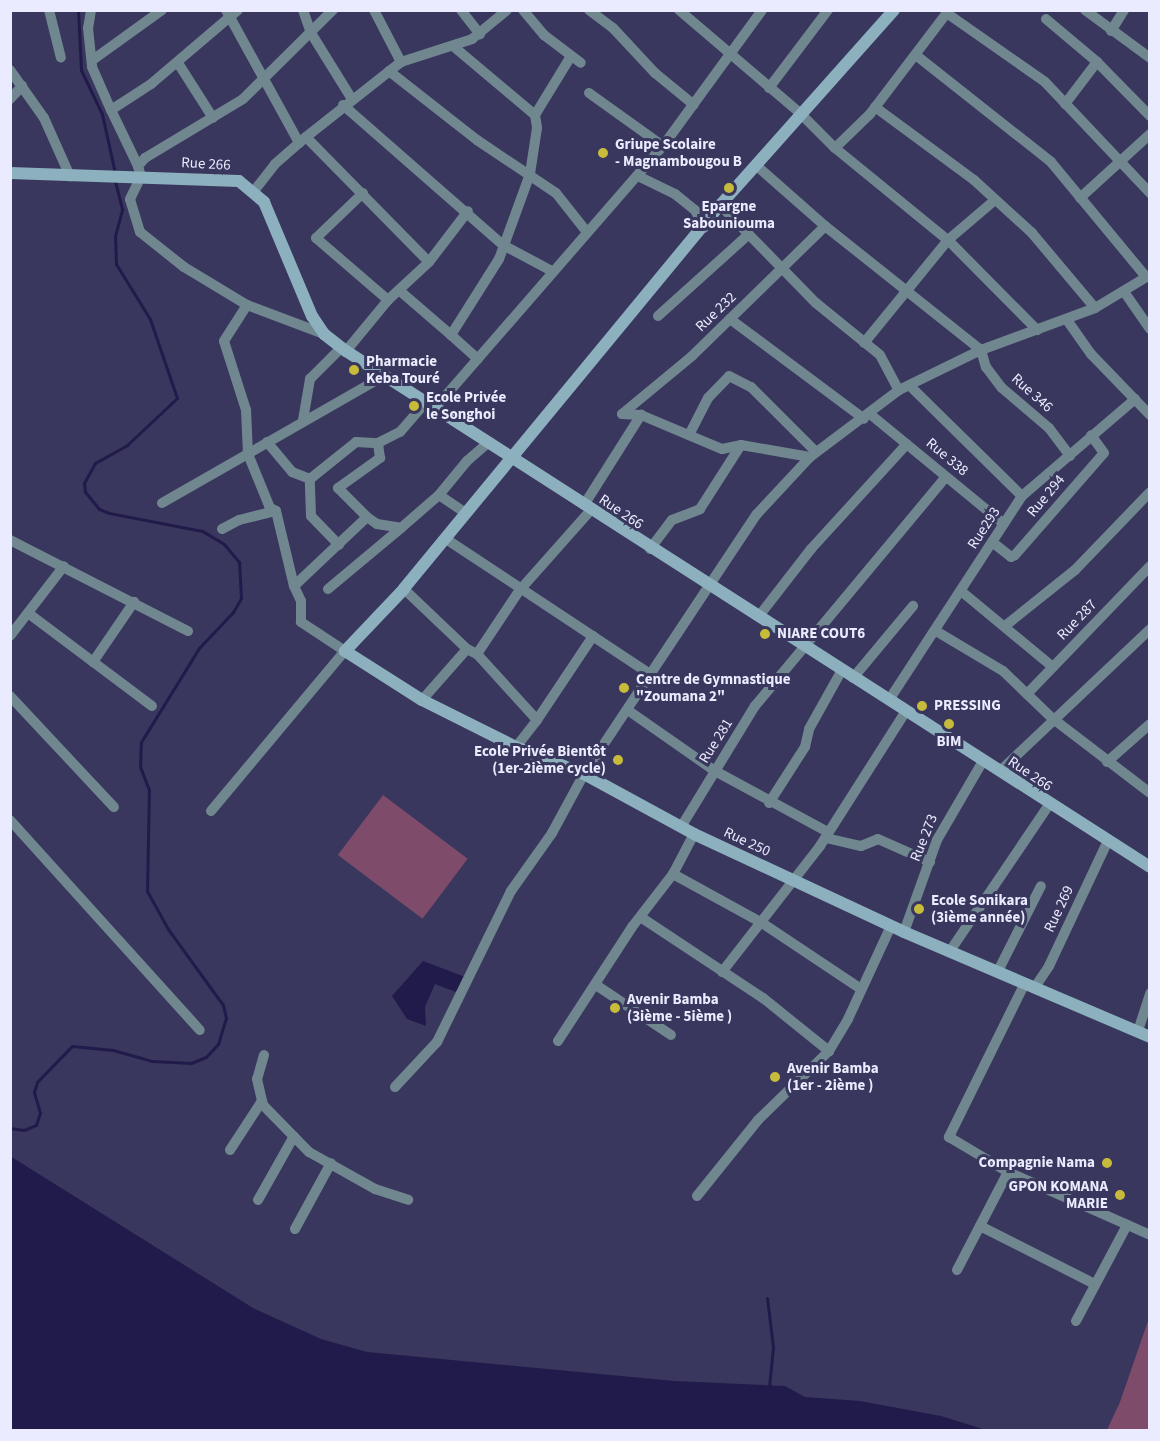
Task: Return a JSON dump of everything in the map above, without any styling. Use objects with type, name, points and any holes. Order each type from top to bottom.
[{"type":"street","points":[[49,10],[61,58]]},
{"type":"street","points":[[91,10],[88,28],[94,60],[92,67],[139,171]]},
{"type":"street","points":[[94,60],[162,10]]},
{"type":"street","points":[[303,10],[311,33],[347,102],[503,245],[552,271]]},
{"type":"street","points":[[324,334],[247,305],[147,241],[135,222],[130,199],[139,171],[265,80],[333,10]]},
{"type":"street","points":[[374,10],[401,63]]},
{"type":"street","points":[[461,10],[480,34]]},
{"type":"street","points":[[254,190],[275,164],[347,102],[389,71],[401,63],[453,46],[480,34],[507,10]]},
{"type":"street","points":[[523,10],[544,35],[581,63]]},
{"type":"street","points":[[589,10],[613,28],[655,73],[694,105]]},
{"type":"street","points":[[679,10],[728,55],[801,114],[835,148],[948,240],[1037,330]]},
{"type":"street","points":[[310,479],[356,442],[378,443],[400,432],[478,359],[586,231],[663,146],[762,10]]},
{"type":"street","points":[[769,88],[828,10]]},
{"type":"street","points":[[211,811],[345,651],[404,589],[446,539],[464,512],[704,228],[720,205],[758,167],[801,114],[894,10]]},
{"type":"street","points":[[1085,10],[1149,58]]},
{"type":"street","points":[[1111,31],[1124,10]]},
{"type":"street","points":[[835,148],[875,107],[949,12],[1045,82],[1149,193]]},
{"type":"street","points":[[111,110],[178,63],[231,13],[265,80],[303,140],[363,193],[429,262]]},
{"type":"street","points":[[1046,19],[1097,62],[1149,116]]},
{"type":"street","points":[[453,46],[535,115]]},
{"type":"street","points":[[451,335],[491,276],[530,174],[537,128],[535,115],[571,56]]},
{"type":"street","points":[[395,1087],[437,1042],[512,891],[552,833],[584,774],[629,711],[650,674],[757,514],[813,454],[899,390],[981,350],[1095,308],[1125,293],[1148,276],[1052,162],[917,56]]},
{"type":"street","points":[[1065,104],[1097,62]]},
{"type":"street","points":[[178,63],[213,118]]},
{"type":"street","points":[[10,70],[44,118],[76,176]]},
{"type":"street","points":[[389,71],[477,140],[530,174],[556,194],[586,231]]},
{"type":"street","points":[[10,99],[22,86]]},
{"type":"street","points":[[589,93],[663,146]]},
{"type":"street","points":[[875,107],[995,200],[1032,233],[1095,308]]},
{"type":"street","points":[[1080,198],[1122,162],[1149,134]]},
{"type":"street","points":[[758,167],[904,291],[981,350]]},
{"type":"street","name":"Rue 266","points":[[10,173],[76,176],[139,171],[229,179],[254,190],[280,233],[306,305],[324,334],[384,376],[489,442],[650,549],[759,616],[1000,771],[1107,843],[1136,856],[1149,867]]},
{"type":"street","points":[[638,176],[675,194],[695,210],[704,228]]},
{"type":"street","points":[[363,193],[316,238],[388,300]]},
{"type":"street","points":[[864,343],[904,291],[948,240],[995,200]]},
{"type":"street","points":[[720,205],[783,270],[880,355],[899,390]]},
{"type":"street","points":[[303,420],[310,379],[344,349],[388,300],[429,262],[468,211]]},
{"type":"street","name":"Rue 232","points":[[641,415],[622,414],[692,356],[783,270],[825,226]]},
{"type":"street","points":[[658,316],[747,235]]},
{"type":"street","points":[[400,291],[478,359]]},
{"type":"street","points":[[1125,293],[1149,330]]},
{"type":"street","points":[[247,305],[224,341],[246,410],[248,454],[270,508],[276,511],[294,586],[301,601],[301,622],[345,651]]},
{"type":"street","name":"Rue 338","points":[[730,319],[907,444],[1004,524]]},
{"type":"street","points":[[1067,320],[1091,354],[1149,412]]},
{"type":"street","name":"Rue 346","points":[[981,350],[986,367],[1002,388],[1049,428],[1070,456]]},
{"type":"street","points":[[162,503],[303,420],[384,376]]},
{"type":"street","points":[[689,435],[708,398],[729,376],[751,387],[813,454]]},
{"type":"street","points":[[910,386],[1022,496]]},
{"type":"street","name":"Rue293","points":[[889,700],[1022,496],[1134,399]]},
{"type":"street","points":[[422,700],[472,651],[587,507],[641,415],[722,449],[741,446],[813,454]]},
{"type":"street","name":"Rue 294","points":[[992,542],[1011,557],[1022,547],[1104,453],[1091,435]]},
{"type":"street","points":[[267,442],[292,472],[310,479]]},
{"type":"street","points":[[328,589],[439,495],[466,461],[489,442]]},
{"type":"street","points":[[378,443],[380,458],[338,488],[377,524],[401,528]]},
{"type":"street","points":[[759,616],[810,549],[907,444]]},
{"type":"street","points":[[650,549],[672,520],[700,510],[741,446]]},
{"type":"street","name":"Rue 281","points":[[681,827],[755,706],[806,648],[946,477]]},
{"type":"street","points":[[310,479],[311,516],[339,545]]},
{"type":"street","points":[[1005,626],[1075,570],[1149,492]]},
{"type":"street","points":[[439,495],[464,512]]},
{"type":"street","points":[[222,529],[239,520],[276,511]]},
{"type":"street","points":[[294,586],[367,517]]},
{"type":"street","points":[[446,539],[650,674]]},
{"type":"street","points":[[10,540],[188,631]]},
{"type":"street","points":[[10,636],[64,566]]},
{"type":"street","name":"Rue 287","points":[[1028,694],[1149,566]]},
{"type":"street","points":[[404,589],[472,651],[537,720]]},
{"type":"street","points":[[961,591],[1053,667]]},
{"type":"street","points":[[93,662],[134,603]]},
{"type":"street","points":[[769,802],[805,747],[809,729],[847,674],[913,606]]},
{"type":"street","points":[[28,614],[152,706]]},
{"type":"street","points":[[1000,771],[1052,718],[1149,629]]},
{"type":"street","points":[[936,631],[1003,671],[1052,718],[1149,793]]},
{"type":"street","points":[[516,747],[537,720],[593,636]]},
{"type":"street","name":"Rue 250","points":[[345,651],[422,700],[516,747],[584,774],[694,834],[904,932],[1144,1034]]},
{"type":"street","points":[[10,696],[114,807]]},
{"type":"street","points":[[629,711],[715,771],[827,835],[861,846],[878,839],[930,862]]},
{"type":"street","points":[[722,972],[795,881],[906,711]]},
{"type":"street","points":[[1107,762],[1149,724]]},
{"type":"street","name":"Rue 273","points":[[904,932],[946,821],[983,761]]},
{"type":"street","points":[[950,951],[1049,805]]},
{"type":"street","points":[[10,820],[200,1030]]},
{"type":"street","points":[[558,1041],[632,927],[642,918],[673,874],[694,834]]},
{"type":"street","name":"Rue 269","points":[[1008,1172],[949,1137],[1030,985],[1049,966],[1107,843]]},
{"type":"street","points":[[673,874],[762,923],[861,989]]},
{"type":"street","points":[[998,971],[1041,886]]},
{"type":"street","points":[[642,918],[763,998],[829,1051]]},
{"type":"street","points":[[697,1196],[758,1120],[829,1051],[891,926]]},
{"type":"street","points":[[596,985],[671,1035]]},
{"type":"street","points":[[1144,1034],[1149,993]]},
{"type":"street","points":[[264,1055],[257,1079],[262,1101],[294,1136],[315,1157],[331,1163],[375,1189],[408,1200]]},
{"type":"street","points":[[230,1150],[262,1101]]},
{"type":"street","points":[[258,1200],[294,1136]]},
{"type":"street","points":[[295,1229],[331,1163]]},
{"type":"street","points":[[957,1270],[1008,1172],[1149,1235]]},
{"type":"street","points":[[1076,1321],[1127,1225]]},
{"type":"street","points":[[980,1226],[1095,1284]]},
{"type":"shaded area","points":[[383,795],[468,859],[423,919],[338,855]]},
{"type":"shaded area","points":[[423,961],[468,978],[456,992],[435,984],[425,1007],[426,1026],[407,1019],[392,996]]},
{"type":"shaded area","points":[[10,1156],[253,1308],[321,1339],[367,1352],[674,1381],[785,1386],[805,1397],[860,1401],[941,1416],[986,1430],[11,1430]]},
{"type":"shaded area","points":[[1149,1318],[1149,1430],[1107,1430],[1120,1402]]},
{"type":"waterway","points":[[78,10],[81,70],[102,114],[115,173]]},
{"type":"waterway","points":[[10,1128],[24,1130],[36,1125],[40,1113],[34,1092],[37,1082],[72,1046],[113,1050],[152,1061],[191,1063],[206,1057],[218,1044],[226,1018],[223,1005],[168,929],[147,891],[149,790],[140,767],[141,742],[199,648],[233,612],[241,598],[239,562],[224,544],[202,531],[109,513],[99,509],[85,492],[84,483],[95,463],[127,445],[177,398],[150,319],[116,264],[115,236],[122,209],[115,180]]},
{"type":"waterway","points":[[767,1298],[773,1347],[769,1387]]},
{"type":"place","name":"Griupe Scolaire - Magnambougou B","points":[[603,153]]},
{"type":"place","name":"Epargne Sabouniouma","points":[[729,188]]},
{"type":"place","name":"Pharmacie Keba Touré","points":[[354,370]]},
{"type":"place","name":"Ecole Privée le Songhoi","points":[[414,406]]},
{"type":"place","name":"NIARE COUT6","points":[[765,634]]},
{"type":"place","name":"Centre de Gymnastique \"Zoumana 2\"","points":[[624,688]]},
{"type":"place","name":"PRESSING","points":[[922,706]]},
{"type":"place","name":"BIM","points":[[949,724]]},
{"type":"place","name":"Ecole Privée Bientôt (1er-2ième cycle)","points":[[618,760]]},
{"type":"place","name":"Ecole Sonikara (3ième année)","points":[[919,909]]},
{"type":"place","name":"Avenir Bamba (3ième - 5ième )","points":[[615,1008]]},
{"type":"place","name":"Avenir Bamba (1er - 2ième )","points":[[775,1077]]},
{"type":"place","name":"Compagnie Nama","points":[[1107,1163]]},
{"type":"place","name":"GPON KOMANA MARIE","points":[[1120,1195]]}]
